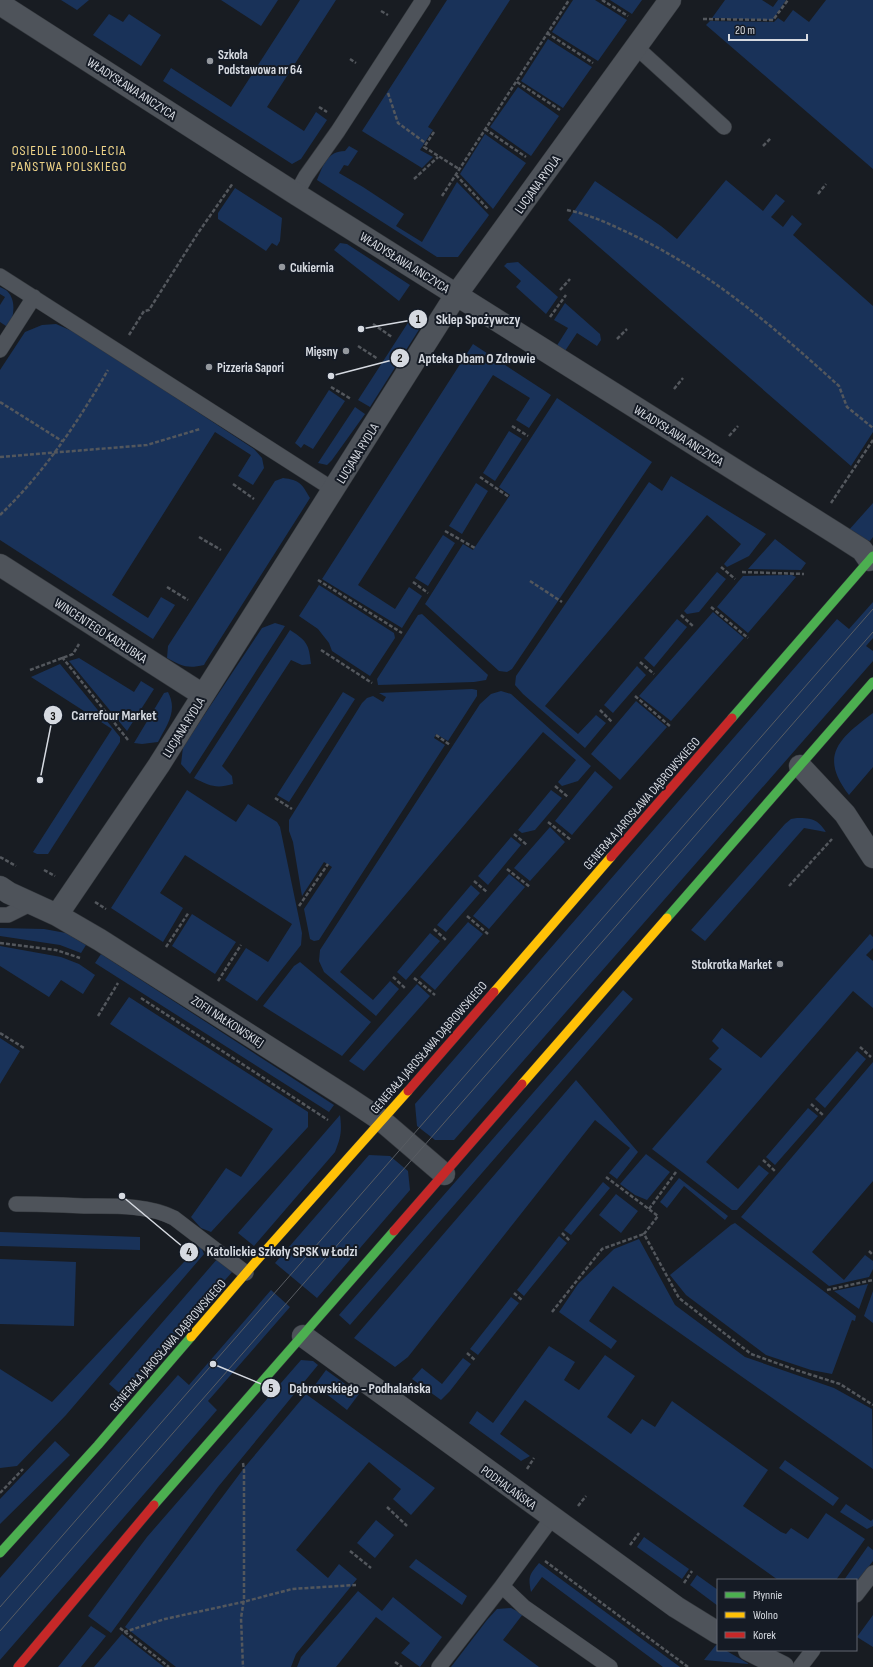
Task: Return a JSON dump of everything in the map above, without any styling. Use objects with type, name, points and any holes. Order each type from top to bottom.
[{"type":"main road","name":"GENERAŁA JAROSŁAWA DĄBROWSKIEGO","points":[[0,1553],[98,1445],[246,1273],[420,1078],[871,558]]},
{"type":"main road","points":[[18,1667],[142,1519],[873,682]]},
{"type":"street","name":"LUCJANA RYDLA","points":[[57,915],[159,765],[456,295],[670,0]]},
{"type":"street","name":"WŁADYSŁAWA ANCZYCA","points":[[0,4],[296,194],[837,534],[862,550],[871,558]]},
{"type":"street","name":"WINCENTEGO KADŁUBKA","points":[[0,565],[203,695]]},
{"type":"street","points":[[800,766],[845,814],[873,857]]},
{"type":"street","name":"ZOFII NAŁKOWSKIEJ","points":[[0,887],[9,893],[57,915],[100,940],[381,1120],[444,1174]]},
{"type":"street","name":"PODHALAŃSKA","points":[[303,1336],[676,1607],[717,1632]]},
{"type":"street","points":[[751,1651],[783,1667]]},
{"type":"lane","points":[[296,194],[306,176],[342,125],[422,0]]},
{"type":"lane","points":[[636,47],[724,127]]},
{"type":"lane","points":[[0,276],[334,490]]},
{"type":"lane","points":[[0,350],[34,297]]},
{"type":"lane","points":[[0,915],[8,914],[32,903]]},
{"type":"lane","points":[[16,1204],[113,1206],[165,1213],[174,1218],[246,1273]]},
{"type":"lane","points":[[439,1667],[502,1586],[552,1518]]},
{"type":"lane","points":[[857,1594],[873,1572]]},
{"type":"lane","points":[[502,1586],[524,1607],[610,1667]]},
{"type":"lane","points":[[800,1667],[812,1651]]},
{"type":"path","points":[[442,196],[569,0]]},
{"type":"path","points":[[602,0],[634,19]]},
{"type":"path","points":[[703,19],[773,20],[788,0]]},
{"type":"path","points":[[547,34],[599,67]]},
{"type":"path","points":[[517,82],[566,113]]},
{"type":"path","points":[[388,92],[398,124],[427,144]]},
{"type":"path","points":[[485,129],[527,157]]},
{"type":"path","points":[[434,132],[424,147],[459,169]]},
{"type":"path","points":[[763,146],[771,138]]},
{"type":"path","points":[[414,179],[438,157]]},
{"type":"path","points":[[456,175],[489,209]]},
{"type":"path","points":[[0,515],[55,452],[74,427],[118,351],[144,311],[149,310],[198,233],[233,182]]},
{"type":"path","points":[[818,194],[826,184]]},
{"type":"path","points":[[567,210],[582,213],[650,243],[718,284],[840,386],[847,407],[873,428]]},
{"type":"path","points":[[560,290],[570,279]]},
{"type":"path","points":[[550,317],[566,295]]},
{"type":"path","points":[[372,324],[392,337]]},
{"type":"path","points":[[617,339],[627,329]]},
{"type":"path","points":[[358,346],[378,359]]},
{"type":"path","points":[[674,389],[683,378]]},
{"type":"path","points":[[331,387],[352,400]]},
{"type":"path","points":[[0,402],[62,441]]},
{"type":"path","points":[[0,457],[147,445],[212,425],[221,418]]},
{"type":"path","points":[[512,426],[528,436]]},
{"type":"path","points":[[728,437],[738,426]]},
{"type":"path","points":[[830,505],[873,440]]},
{"type":"path","points":[[480,477],[509,497]]},
{"type":"path","points":[[233,484],[254,499]]},
{"type":"path","points":[[445,531],[475,548]]},
{"type":"path","points":[[199,537],[221,550]]},
{"type":"path","points":[[721,567],[735,580]]},
{"type":"path","points":[[742,572],[804,574]]},
{"type":"path","points":[[318,580],[402,633]]},
{"type":"path","points":[[530,581],[562,602]]},
{"type":"path","points":[[412,582],[428,593]]},
{"type":"path","points":[[167,587],[188,600]]},
{"type":"path","points":[[711,607],[748,638]]},
{"type":"path","points":[[681,615],[694,627]]},
{"type":"path","points":[[30,670],[73,654],[83,638]]},
{"type":"path","points":[[322,650],[372,683]]},
{"type":"path","points":[[62,657],[128,740]]},
{"type":"path","points":[[640,662],[654,674]]},
{"type":"path","points":[[635,696],[671,727]]},
{"type":"path","points":[[600,710],[612,722]]},
{"type":"path","points":[[436,735],[450,745]]},
{"type":"path","points":[[555,786],[568,797]]},
{"type":"path","points":[[275,798],[292,809]]},
{"type":"path","points":[[548,822],[571,840]]},
{"type":"path","points":[[514,834],[527,845]]},
{"type":"path","points":[[789,886],[834,837]]},
{"type":"path","points":[[299,906],[328,864]]},
{"type":"path","points":[[507,869],[530,887]]},
{"type":"path","points":[[474,881],[487,892]]},
{"type":"path","points":[[166,947],[189,912]]},
{"type":"path","points":[[467,916],[488,934]]},
{"type":"path","points":[[434,929],[446,940]]},
{"type":"path","points":[[0,942],[56,950],[83,959]]},
{"type":"path","points":[[218,981],[241,945]]},
{"type":"path","points":[[393,977],[405,988]]},
{"type":"path","points":[[112,978],[125,987]]},
{"type":"path","points":[[414,978],[435,995]]},
{"type":"path","points":[[98,1016],[118,983]]},
{"type":"path","points":[[138,996],[328,1120]]},
{"type":"path","points":[[0,1033],[24,1048]]},
{"type":"path","points":[[860,1047],[872,1057]]},
{"type":"path","points":[[811,1104],[823,1114]]},
{"type":"path","points":[[763,1160],[775,1171]]},
{"type":"path","points":[[649,1209],[676,1172]]},
{"type":"path","points":[[552,1312],[602,1249],[644,1234],[658,1216],[606,1177]]},
{"type":"path","points":[[562,1233],[570,1241]]},
{"type":"path","points":[[644,1234],[679,1298],[751,1354],[840,1384],[873,1405]]},
{"type":"path","points":[[869,1251],[873,1255]]},
{"type":"path","points":[[827,1290],[873,1280]]},
{"type":"path","points":[[514,1293],[523,1301]]},
{"type":"path","points":[[467,1353],[476,1362]]},
{"type":"path","points":[[527,1469],[534,1458]]},
{"type":"path","points":[[243,1463],[243,1602],[241,1618],[243,1667]]},
{"type":"path","points":[[0,1492],[23,1469]]},
{"type":"path","points":[[578,1507],[586,1496]]},
{"type":"path","points":[[387,1507],[407,1526]]},
{"type":"path","points":[[630,1546],[639,1533]]},
{"type":"path","points":[[529,1550],[688,1667]]},
{"type":"path","points":[[350,1551],[371,1568]]},
{"type":"path","points":[[683,1585],[692,1571]]},
{"type":"path","points":[[124,1632],[165,1619],[243,1602],[292,1589],[356,1585]]},
{"type":"path","points":[[120,1628],[169,1667]]},
{"type":"path","points":[[395,1662],[402,1667]]},
{"type":"shaded area","points":[[61,0],[89,0],[77,10]]},
{"type":"shaded area","points":[[221,0],[278,0],[261,26]]},
{"type":"shaded area","points":[[300,0],[336,0],[267,107],[304,131],[316,112],[327,120],[301,159],[292,164],[163,81],[171,68],[231,107]]},
{"type":"shaded area","points":[[447,0],[510,0],[428,127],[433,130],[420,150],[433,157],[422,168],[362,131]]},
{"type":"shaded area","points":[[573,0],[595,0],[627,20],[598,61],[552,32]]},
{"type":"shaded area","points":[[610,0],[642,0],[632,14]]},
{"type":"shaded area","points":[[725,0],[762,0],[773,7],[778,0],[786,0],[773,20],[712,18]]},
{"type":"shaded area","points":[[826,0],[873,0],[873,169],[706,25],[710,21],[774,22],[778,18],[784,22],[793,10],[809,22]]},
{"type":"shaded area","points":[[109,14],[123,22],[129,14],[161,35],[141,66],[93,35]]},
{"type":"shaded area","points":[[548,39],[592,67],[563,108],[521,81]]},
{"type":"shaded area","points":[[518,87],[559,116],[531,156],[490,127]]},
{"type":"shaded area","points":[[485,134],[526,163],[493,209],[460,174]]},
{"type":"shaded area","points":[[349,146],[358,151],[348,166],[344,165],[339,173],[404,214],[396,226],[422,242],[457,182],[489,215],[458,257],[437,257],[317,180],[326,160],[334,154],[345,151]]},
{"type":"shaded area","points":[[726,180],[763,211],[776,194],[785,201],[771,217],[783,227],[792,215],[802,224],[793,235],[873,306],[873,432],[851,466],[568,220],[595,181],[661,226],[677,239]]},
{"type":"shaded area","points":[[235,188],[282,218],[280,241],[277,246],[272,243],[266,251],[218,219],[218,213]]},
{"type":"shaded area","points":[[340,243],[347,244],[410,285],[399,301],[334,250]]},
{"type":"shaded area","points":[[518,262],[558,297],[546,314],[516,287],[521,281],[504,266],[507,263]]},
{"type":"shaded area","points":[[0,287],[7,291],[13,300],[13,315],[9,328],[0,322],[0,305],[5,297],[0,294]]},
{"type":"shaded area","points":[[565,303],[600,334],[601,340],[597,346],[577,333],[565,351],[556,347],[568,328],[554,320]]},
{"type":"shaded area","points":[[416,316],[422,320],[420,328],[370,407],[358,400],[411,318]]},
{"type":"shaded area","points":[[56,324],[79,334],[254,449],[262,458],[264,468],[253,485],[238,476],[251,455],[215,432],[112,595],[148,618],[161,597],[175,605],[153,639],[0,540],[0,370],[25,332],[42,325]]},
{"type":"shaded area","points":[[473,344],[551,395],[529,428],[516,420],[530,398],[493,375],[358,585],[395,609],[409,587],[422,596],[402,628],[322,579]]},
{"type":"shaded area","points":[[329,390],[345,401],[313,449],[304,444],[301,448],[295,443]]},
{"type":"shaded area","points":[[557,398],[652,462],[512,669],[507,672],[499,671],[425,604],[463,544],[473,550],[510,495],[499,487]]},
{"type":"shaded area","points":[[355,407],[365,414],[332,460],[327,465],[318,463]]},
{"type":"shaded area","points":[[509,431],[522,439],[495,481],[483,473]]},
{"type":"shaded area","points":[[671,476],[766,534],[749,556],[727,567],[724,564],[741,544],[707,515],[545,706],[578,734],[596,715],[606,723],[585,748],[523,694],[515,685],[516,676],[649,482],[662,491]]},
{"type":"shaded area","points":[[283,478],[293,480],[300,484],[310,498],[204,665],[189,667],[167,658],[168,646],[275,481]]},
{"type":"shaded area","points":[[476,483],[488,491],[462,534],[449,526]]},
{"type":"shaded area","points":[[873,503],[873,537],[870,541],[848,531]]},
{"type":"shaded area","points":[[443,535],[455,543],[428,586],[415,578]]},
{"type":"shaded area","points":[[775,539],[806,563],[801,570],[748,569]]},
{"type":"shaded area","points":[[717,572],[726,579],[699,612],[687,614],[684,611]]},
{"type":"shaded area","points":[[792,575],[796,577],[748,633],[717,607],[743,576]]},
{"type":"shaded area","points":[[319,585],[394,633],[395,638],[370,676],[332,651],[329,643],[318,629],[299,616]]},
{"type":"shaded area","points":[[873,602],[873,638],[866,646],[873,651],[873,661],[454,1140],[435,1140],[417,1126],[415,1104],[837,619],[849,629]]},
{"type":"shaded area","points":[[713,612],[744,638],[671,721],[639,696]]},
{"type":"shaded area","points":[[422,614],[488,675],[486,680],[474,682],[378,685],[377,679],[418,615]]},
{"type":"shaded area","points":[[677,619],[687,627],[654,667],[644,658]]},
{"type":"shaded area","points":[[275,623],[285,626],[190,774],[181,764],[183,747],[262,628]]},
{"type":"shaded area","points":[[290,630],[304,640],[308,647],[311,664],[302,665],[291,660],[222,766],[232,776],[233,784],[213,786],[194,778]]},
{"type":"shaded area","points":[[79,658],[134,692],[141,681],[154,689],[127,731],[69,661]]},
{"type":"shaded area","points":[[60,664],[120,737],[120,742],[48,854],[37,854],[33,852],[112,729],[31,677]]},
{"type":"shaded area","points":[[637,666],[646,675],[613,713],[604,705]]},
{"type":"shaded area","points":[[477,690],[477,696],[448,741],[436,734],[434,738],[445,745],[319,940],[314,941],[310,939],[304,909],[332,867],[324,862],[302,896],[293,842],[289,831],[289,820],[362,703],[367,698],[373,696],[383,702],[386,697],[379,693]]},
{"type":"shaded area","points":[[501,691],[511,694],[591,766],[578,781],[562,786],[558,782],[576,760],[543,732],[340,972],[373,1000],[390,981],[399,989],[376,1016],[324,972],[319,961],[320,950],[480,704],[491,694]]},
{"type":"shaded area","points":[[168,692],[171,699],[172,712],[168,724],[158,742],[142,744],[134,743],[164,693]]},
{"type":"shaded area","points":[[343,692],[355,699],[289,802],[277,795]]},
{"type":"shaded area","points":[[636,701],[667,727],[620,780],[591,754]]},
{"type":"shaded area","points":[[873,713],[873,767],[849,795],[840,781],[835,769],[834,758],[837,748],[843,739]]},
{"type":"shaded area","points":[[595,771],[613,787],[572,835],[555,821]]},
{"type":"shaded area","points":[[187,790],[236,822],[248,804],[277,822],[280,827],[302,933],[301,945],[257,1001],[225,980],[246,948],[268,962],[292,924],[185,855],[160,893],[183,908],[163,942],[111,908]]},
{"type":"shaded area","points":[[551,790],[562,798],[535,830],[522,833],[518,830]]},
{"type":"shaded area","points":[[797,818],[814,820],[818,822],[826,832],[804,828],[705,941],[691,930],[785,824],[791,819]]},
{"type":"shaded area","points":[[550,827],[565,842],[530,881],[514,868]]},
{"type":"shaded area","points":[[511,837],[521,845],[488,885],[478,876]]},
{"type":"shaded area","points":[[509,874],[525,887],[489,929],[473,916]]},
{"type":"shaded area","points":[[471,885],[480,893],[446,932],[437,925]]},
{"type":"shaded area","points":[[192,914],[236,942],[215,974],[172,946]]},
{"type":"shaded area","points":[[468,922],[483,934],[435,990],[420,977]]},
{"type":"shaded area","points":[[0,928],[44,929],[66,933],[86,945],[81,953],[60,945],[0,936]]},
{"type":"shaded area","points":[[430,933],[440,941],[406,980],[397,972]]},
{"type":"shaded area","points":[[870,934],[873,937],[873,948],[866,955],[873,961],[873,1008],[853,991],[706,1162],[738,1189],[759,1165],[769,1173],[737,1210],[732,1210],[652,1149],[722,1069],[709,1059],[719,1048],[712,1041],[722,1028],[761,1058]]},
{"type":"shaded area","points":[[0,946],[61,957],[79,964],[95,975],[83,994],[61,980],[49,997],[0,966]]},
{"type":"shaded area","points":[[101,954],[334,1105],[329,1112],[95,963]]},
{"type":"shaded area","points":[[300,962],[371,1022],[342,1056],[263,1006],[294,966]]},
{"type":"shaded area","points":[[417,984],[430,996],[364,1071],[349,1061]]},
{"type":"shaded area","points":[[623,990],[633,999],[350,1325],[339,1315]]},
{"type":"shaded area","points":[[129,997],[308,1112],[308,1127],[211,1232],[201,1228],[191,1217],[226,1168],[241,1177],[273,1129],[110,1024]]},
{"type":"shaded area","points":[[0,1038],[20,1051],[0,1084]]},
{"type":"shaded area","points":[[857,1051],[866,1059],[825,1108],[815,1099]]},
{"type":"shaded area","points":[[873,1062],[873,1181],[812,1252],[844,1280],[865,1255],[873,1261],[873,1269],[869,1277],[829,1286],[741,1217]]},
{"type":"shaded area","points":[[576,1080],[638,1152],[617,1179],[609,1173],[630,1148],[595,1120],[408,1357],[395,1367],[354,1338]]},
{"type":"shaded area","points":[[808,1108],[818,1116],[775,1165],[766,1157]]},
{"type":"shaded area","points":[[340,1115],[341,1125],[339,1142],[335,1152],[254,1246],[238,1233]]},
{"type":"shaded area","points":[[646,1154],[670,1172],[647,1200],[635,1195],[620,1184]]},
{"type":"shaded area","points":[[369,1155],[390,1156],[408,1171],[410,1190],[317,1298],[275,1263]]},
{"type":"shaded area","points":[[679,1178],[728,1216],[725,1220],[684,1186],[667,1208],[660,1202]]},
{"type":"shaded area","points":[[603,1182],[610,1188],[571,1235],[564,1230]]},
{"type":"shaded area","points":[[616,1194],[638,1211],[621,1233],[599,1215]]},
{"type":"shaded area","points":[[735,1223],[856,1316],[855,1321],[852,1320],[832,1374],[811,1370],[766,1355],[686,1295],[670,1275]]},
{"type":"shaded area","points":[[0,1232],[140,1237],[140,1250],[0,1246]]},
{"type":"shaded area","points":[[559,1236],[567,1243],[524,1296],[517,1290]]},
{"type":"shaded area","points":[[639,1239],[675,1305],[745,1357],[834,1388],[872,1409],[873,1469],[613,1286],[589,1321],[617,1341],[611,1349],[559,1312],[578,1284],[614,1249]]},
{"type":"shaded area","points":[[200,1245],[204,1254],[66,1415],[17,1466],[0,1468],[0,1369],[52,1402]]},
{"type":"shaded area","points":[[218,1258],[233,1271],[123,1396],[109,1384]]},
{"type":"shaded area","points":[[0,1259],[76,1262],[74,1326],[0,1324]]},
{"type":"shaded area","points":[[868,1284],[859,1309],[834,1291]]},
{"type":"shaded area","points":[[271,1290],[290,1307],[208,1401],[217,1410],[0,1660],[0,1578],[178,1375],[189,1385]]},
{"type":"shaded area","points":[[873,1291],[873,1323],[864,1316]]},
{"type":"shaded area","points":[[511,1297],[519,1303],[478,1355],[470,1349]]},
{"type":"shaded area","points":[[549,1346],[575,1362],[564,1380],[579,1390],[605,1355],[635,1376],[607,1417],[631,1434],[642,1419],[655,1427],[672,1401],[768,1470],[743,1506],[786,1534],[791,1528],[808,1539],[826,1513],[865,1539],[837,1579],[777,1579],[525,1400],[500,1434],[530,1456],[521,1461],[469,1423],[477,1411],[493,1423]]},
{"type":"shaded area","points":[[463,1358],[471,1364],[441,1400],[412,1379],[422,1368],[442,1384]]},
{"type":"shaded area","points":[[301,1360],[313,1361],[318,1365],[218,1487],[111,1633],[88,1616],[147,1537]]},
{"type":"shaded area","points":[[326,1370],[359,1394],[347,1410],[315,1385]]},
{"type":"shaded area","points":[[306,1394],[435,1488],[411,1515],[393,1499],[401,1489],[369,1462],[296,1550],[328,1578],[339,1564],[357,1579],[296,1654],[291,1667],[176,1667],[125,1627],[244,1468]]},
{"type":"shaded area","points":[[55,1441],[70,1455],[0,1524],[0,1499]]},
{"type":"shaded area","points":[[785,1460],[839,1498],[833,1506],[779,1468]]},
{"type":"shaded area","points":[[846,1504],[871,1521],[873,1519],[873,1526],[867,1529],[840,1512]]},
{"type":"shaded area","points":[[376,1520],[394,1535],[375,1558],[357,1543]]},
{"type":"shaded area","points":[[644,1537],[689,1569],[682,1579],[637,1547]]},
{"type":"shaded area","points":[[868,1546],[873,1550],[873,1561],[857,1582],[857,1579],[845,1579]]},
{"type":"shaded area","points":[[416,1559],[467,1596],[462,1605],[409,1567]]},
{"type":"shaded area","points":[[539,1563],[680,1667],[663,1667],[542,1577],[531,1592],[530,1576]]},
{"type":"shaded area","points":[[697,1575],[717,1589],[717,1605],[690,1585]]},
{"type":"shaded area","points":[[358,1591],[382,1611],[393,1597],[442,1637],[420,1667],[401,1653],[410,1643],[376,1617],[336,1667],[297,1667],[301,1657]]},
{"type":"shaded area","points":[[511,1608],[523,1614],[503,1640],[539,1667],[451,1667],[497,1609]]},
{"type":"shaded area","points":[[873,1615],[873,1647],[857,1637]]},
{"type":"shaded area","points":[[91,1626],[106,1636],[81,1667],[58,1667]]},
{"type":"shaded area","points":[[122,1634],[164,1667],[94,1667]]},
{"type":"shaded area","points":[[716,1645],[717,1651],[727,1651],[749,1664],[704,1660]]},
{"type":"tram line","points":[[0,1607],[873,609]]},
{"type":"tram line","points":[[0,1631],[873,632]]},
{"type":"traffic: fast","points":[[732,718],[873,556]]},
{"type":"traffic: fast","points":[[667,918],[873,682]]},
{"type":"traffic: fast","points":[[154,1505],[394,1231]]},
{"type":"traffic: fast","points":[[0,1553],[98,1445],[191,1337]]},
{"type":"traffic: slow","points":[[494,992],[611,857]]},
{"type":"traffic: slow","points":[[522,1084],[667,918]]},
{"type":"traffic: slow","points":[[191,1337],[258,1259],[408,1091]]},
{"type":"traffic: jam","points":[[611,857],[732,718]]},
{"type":"traffic: jam","points":[[408,1091],[494,992]]},
{"type":"traffic: jam","points":[[394,1231],[522,1084]]},
{"type":"traffic: jam","points":[[18,1667],[154,1505]]},
{"type":"place","name":"Szkoła Podstawowa nr 64","points":[[210,61]]},
{"type":"place","name":"Cukiernia","points":[[282,267]]},
{"type":"place","name":"Sklep Spożywczy","points":[[361,329]]},
{"type":"place","name":"Mięsny","points":[[346,351]]},
{"type":"place","name":"Pizzeria Sapori","points":[[209,367]]},
{"type":"place","name":"Apteka Dbam O Zdrowie","points":[[331,376]]},
{"type":"place","name":"Carrefour Market","points":[[40,780]]},
{"type":"place","name":"Stokrotka Market","points":[[780,964]]},
{"type":"place","name":"Katolickie Szkoły SPSK w Łodzi","points":[[122,1196]]},
{"type":"place","name":"Dąbrowskiego - Podhalańska","points":[[213,1364]]},
{"type":"district","name":"OSIEDLE 1000-LECIA PAŃSTWA POLSKIEGO","points":[[69,158]]}]
